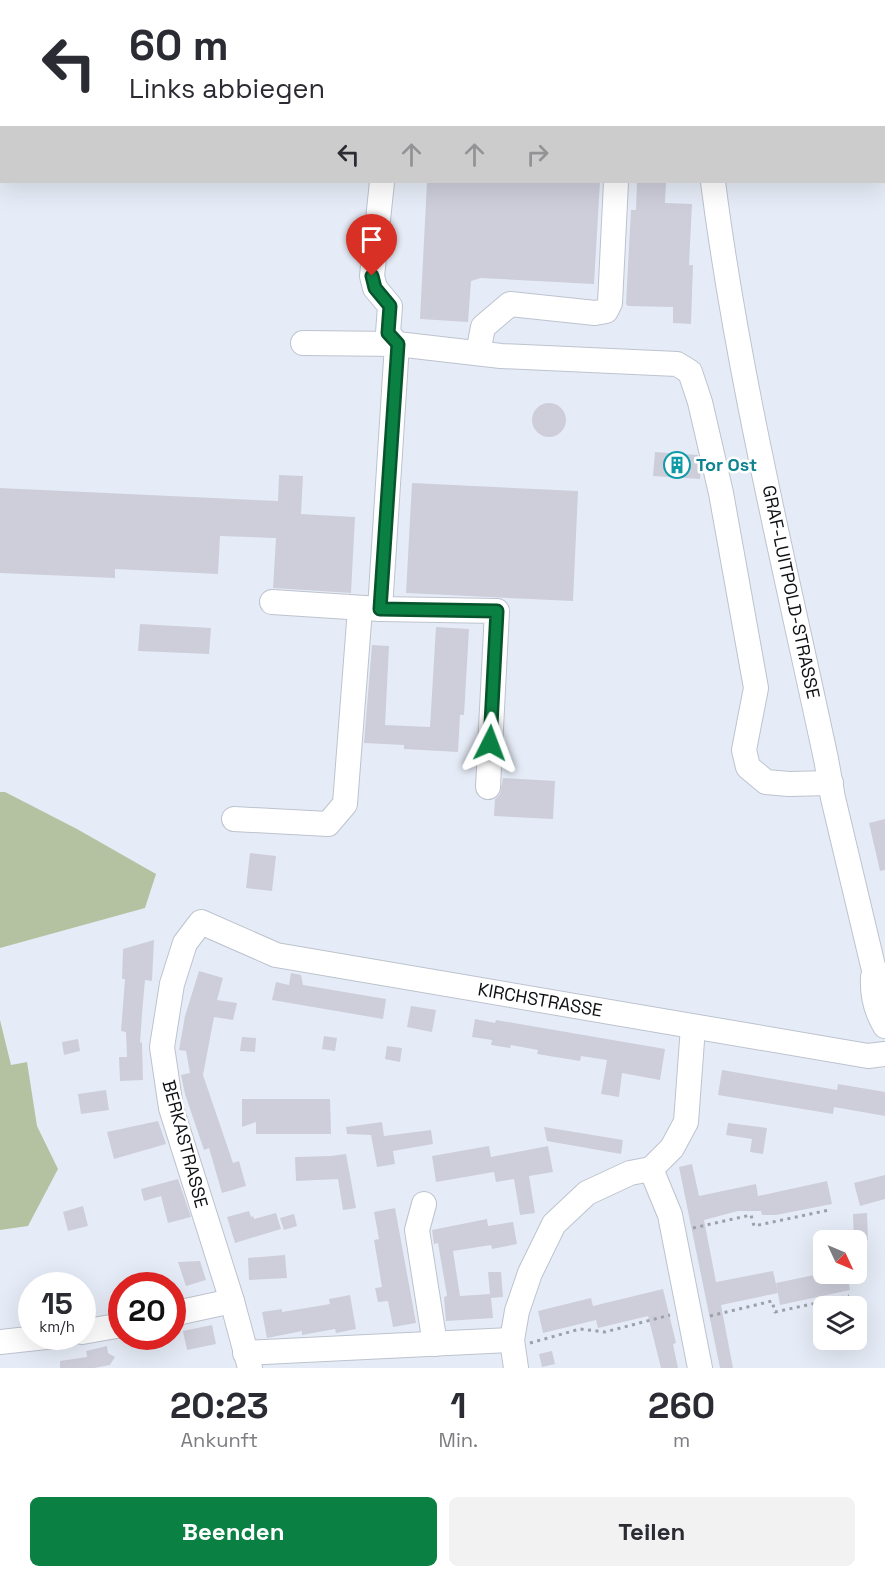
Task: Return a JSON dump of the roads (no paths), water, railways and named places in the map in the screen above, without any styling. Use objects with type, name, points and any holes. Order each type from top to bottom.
[{"type":"street","points":[[234,819],[328,824],[345,804],[370,609],[398,344],[388,333],[390,306],[375,288],[372,276],[382,183]]},
{"type":"street","points":[[478,353],[483,327],[510,304],[596,313],[606,311],[610,303],[616,183]]},
{"type":"street","name":"GRAF-LUITPOLD-STRASSE","points":[[713,183],[723,264],[747,387],[831,783],[873,966],[885,995]]},
{"type":"street","points":[[303,344],[398,344],[501,356],[651,362],[677,364],[690,372],[700,402],[721,493],[756,688],[744,750],[748,767],[766,782],[831,783]]},
{"type":"street","points":[[272,602],[370,609],[497,611],[488,788]]},
{"type":"street","name":"KIRCHSTRASSE","points":[[201,922],[276,955],[868,1056],[885,1054]]},
{"type":"street","name":"BERKASTRASSE","points":[[201,922],[185,943],[176,974],[162,1047],[171,1108],[232,1301],[247,1360]]},
{"type":"street","name":"GRAF-LUITPOLD-STRASSE","points":[[873,966],[872,991],[879,1016],[885,1026]]},
{"type":"street","points":[[247,1360],[435,1344],[513,1352],[517,1311],[530,1273],[554,1224],[587,1193],[630,1173],[651,1169],[672,1148],[687,1122],[693,1027]]},
{"type":"street","points":[[651,1169],[670,1215],[700,1368]]},
{"type":"street","points":[[424,1204],[417,1230],[435,1344]]},
{"type":"street","points":[[186,1311],[232,1301]]},
{"type":"street","points":[[0,1342],[18,1340]]},
{"type":"place","name":"Tor Ost","points":[[677,465]]}]
